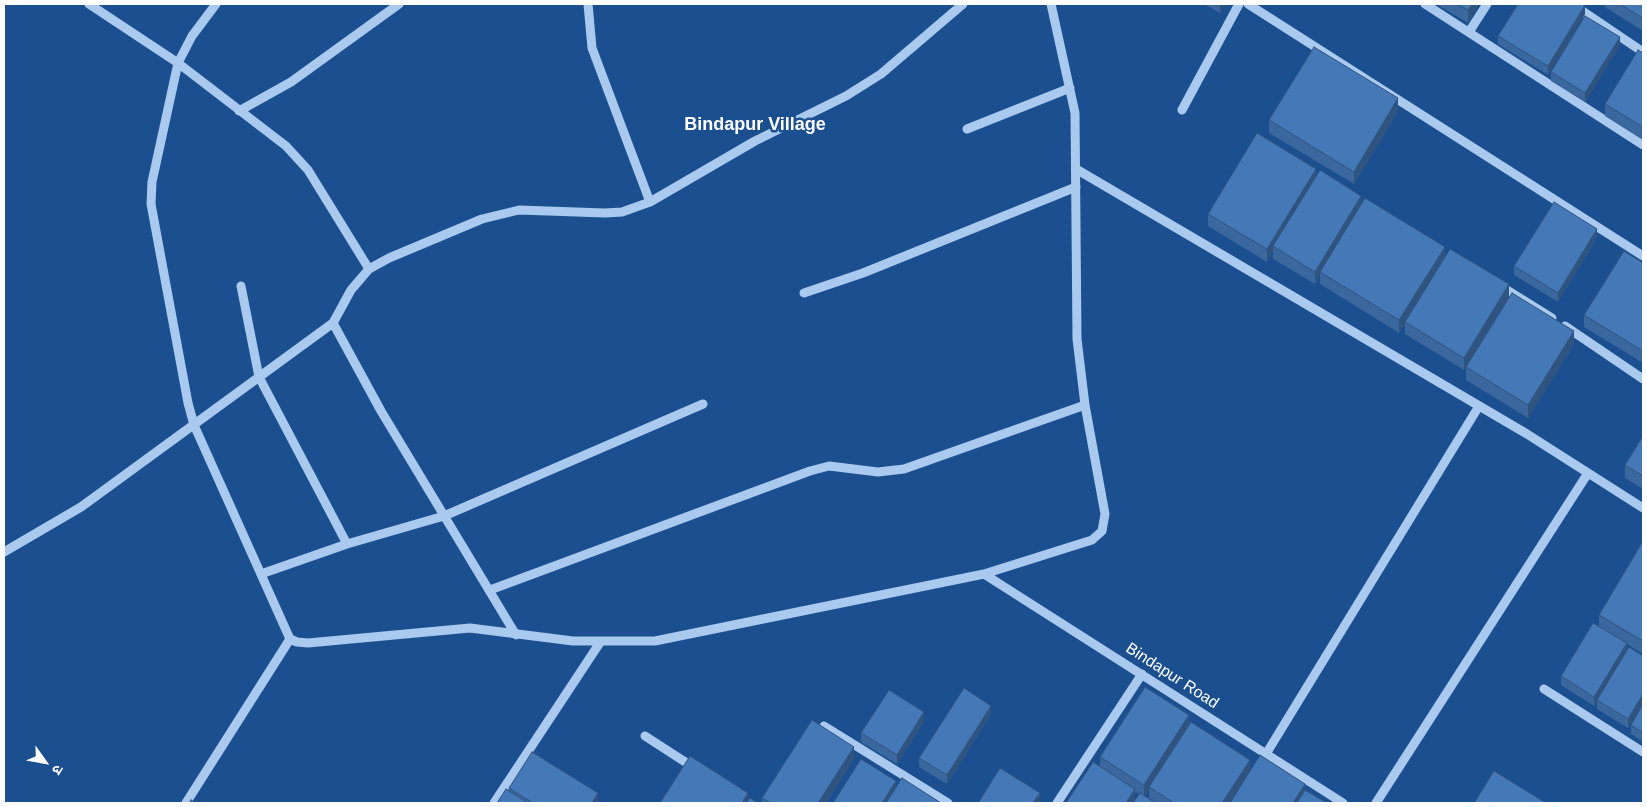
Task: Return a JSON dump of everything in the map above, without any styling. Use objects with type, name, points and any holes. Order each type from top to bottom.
[{"type":"street","points":[[89,4],[178,63],[286,146],[308,170],[369,269]]},
{"type":"street","points":[[216,4],[192,36],[178,63],[152,182],[150,204],[188,403],[194,425],[290,639],[308,643],[470,628],[573,641],[655,640],[984,574],[1092,540],[1102,531],[1105,514],[1085,406],[1077,339],[1075,113],[1051,4]]},
{"type":"street","points":[[239,111],[290,82],[399,4]]},
{"type":"street","points":[[588,4],[592,48],[650,202]]},
{"type":"street","points":[[4,552],[81,507],[333,323],[351,290],[369,269],[389,258],[482,219],[519,210],[605,214],[622,212],[650,202],[755,141],[853,92],[881,74],[962,4]]},
{"type":"street","points":[[1182,110],[1239,4]]},
{"type":"street","points":[[1248,4],[1643,256]]},
{"type":"street","points":[[1425,4],[1643,145]]},
{"type":"street","points":[[1469,32],[1487,4]]},
{"type":"street","points":[[1572,4],[1643,52]]},
{"type":"street","points":[[967,129],[1070,88]]},
{"type":"street","points":[[1076,169],[1479,406],[1643,508]]},
{"type":"street","points":[[804,293],[863,273],[1076,187]]},
{"type":"street","points":[[1492,280],[1643,379]]},
{"type":"street","points":[[241,286],[259,377],[347,544]]},
{"type":"street","points":[[333,323],[381,411],[516,635]]},
{"type":"street","points":[[261,574],[347,544],[444,516],[703,404]]},
{"type":"street","points":[[490,590],[810,471],[829,466],[878,472],[904,470],[1085,406]]},
{"type":"street","points":[[1266,754],[1479,406]]},
{"type":"street","points":[[1376,803],[1588,473]]},
{"type":"street","name":"Bindapur Road","points":[[984,574],[1343,803]]},
{"type":"street","points":[[186,803],[290,639]]},
{"type":"street","points":[[494,803],[601,641]]},
{"type":"street","points":[[1058,803],[1087,766],[1142,674]]},
{"type":"street","points":[[1544,689],[1643,752]]},
{"type":"street","points":[[824,726],[948,803]]},
{"type":"street","points":[[645,736],[701,772]]},
{"type":"building","points":[[1457,4],[1472,4],[1468,10]]},
{"type":"building","points":[[1518,4],[1585,5],[1548,66],[1498,36]]},
{"type":"building","points":[[1620,4],[1643,4],[1643,18]]},
{"type":"building","points":[[1585,16],[1620,37],[1585,93],[1551,72]]},
{"type":"building","points":[[1314,47],[1398,98],[1354,172],[1269,120]]},
{"type":"building","points":[[1638,50],[1643,53],[1643,127],[1605,104]]},
{"type":"building","points":[[1257,133],[1316,169],[1267,249],[1208,214]]},
{"type":"building","points":[[1320,170],[1361,196],[1315,272],[1273,246]]},
{"type":"building","points":[[1365,198],[1445,247],[1399,320],[1320,272]]},
{"type":"building","points":[[1554,202],[1597,229],[1558,293],[1514,266]]},
{"type":"building","points":[[1450,249],[1509,284],[1464,358],[1405,322]]},
{"type":"building","points":[[1624,251],[1643,263],[1643,351],[1584,315]]},
{"type":"building","points":[[1512,293],[1574,331],[1528,405],[1466,367]]},
{"type":"building","points":[[1643,436],[1643,476],[1625,465]]},
{"type":"building","points":[[1643,541],[1643,641],[1599,615]]},
{"type":"building","points":[[1593,623],[1627,643],[1594,697],[1561,676]]},
{"type":"building","points":[[1629,647],[1643,656],[1643,694],[1628,719],[1597,700]]},
{"type":"building","points":[[1145,687],[1189,715],[1144,785],[1100,757]]},
{"type":"building","points":[[964,688],[991,706],[947,775],[919,758]]},
{"type":"building","points":[[889,690],[924,712],[897,755],[861,733]]},
{"type":"building","points":[[1643,704],[1643,733],[1631,725]]},
{"type":"building","points":[[812,720],[854,747],[818,803],[771,803],[762,798]]},
{"type":"building","points":[[1191,722],[1250,760],[1222,803],[1174,803],[1149,787]]},
{"type":"building","points":[[532,752],[598,793],[592,803],[533,803],[509,788]]},
{"type":"building","points":[[1260,755],[1305,784],[1293,803],[1230,803]]},
{"type":"building","points":[[690,756],[748,793],[742,803],[660,803]]},
{"type":"building","points":[[861,759],[896,781],[882,803],[833,803]]},
{"type":"building","points":[[1093,762],[1135,789],[1126,803],[1066,803]]},
{"type":"building","points":[[1000,768],[1040,793],[1033,803],[978,803]]},
{"type":"building","points":[[1494,771],[1546,803],[1474,803]]},
{"type":"building","points":[[902,778],[941,803],[886,803]]},
{"type":"building","points":[[506,789],[528,803],[497,803]]},
{"type":"building","points":[[1305,790],[1327,803],[1297,803]]},
{"type":"building","points":[[1140,793],[1156,803],[1133,803]]},
{"type":"building","points":[[750,798],[758,803],[746,803]]},
{"type":"district","name":"Bindapur Village","points":[[755,125]]}]
